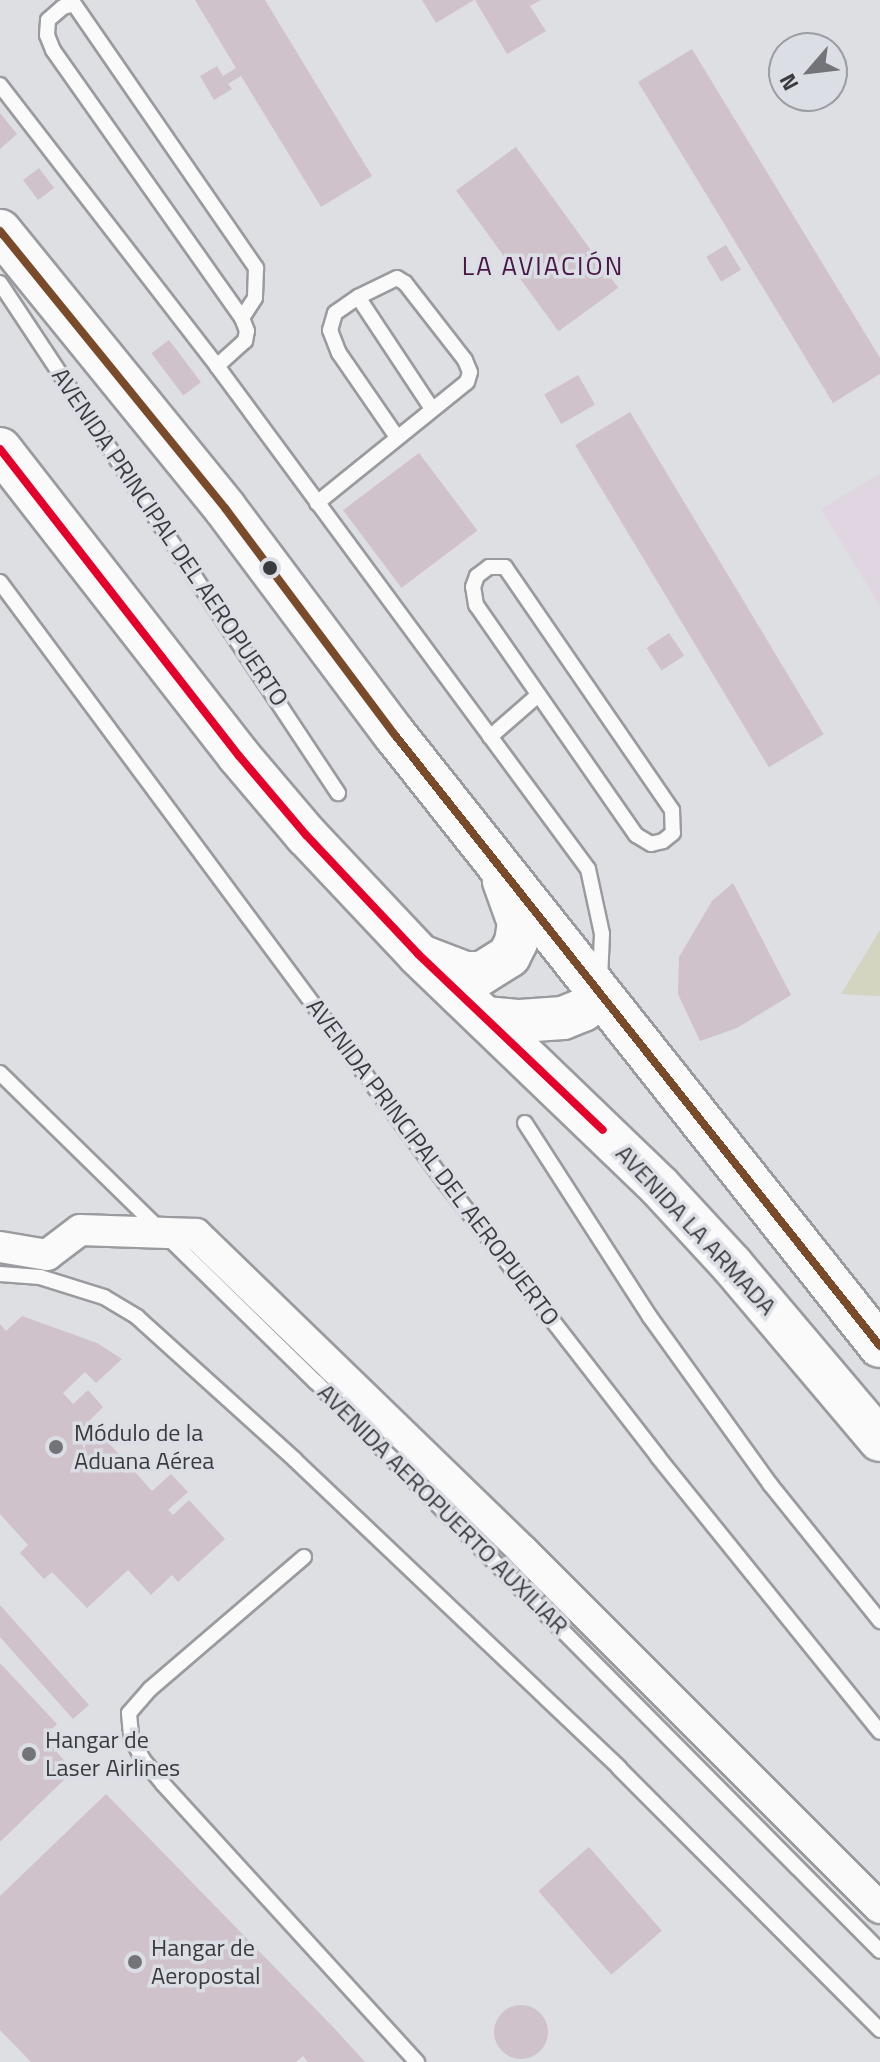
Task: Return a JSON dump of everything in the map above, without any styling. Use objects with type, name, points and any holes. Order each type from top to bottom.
[{"type":"main road","points":[[0,231],[225,508],[499,866],[880,1346]]},
{"type":"main road","name":"AVENIDA LA ARMADA","points":[[0,449],[239,756],[306,835],[418,954],[660,1187],[732,1265],[880,1440]]},
{"type":"main road","points":[[418,954],[465,973],[482,973],[509,956],[516,942],[519,923],[499,866]]},
{"type":"main road","points":[[485,1018],[520,1021],[563,1018],[583,1010],[600,995]]},
{"type":"street","points":[[0,1247],[47,1255],[80,1230],[196,1234],[523,1551],[880,1908]]},
{"type":"lane","points":[[217,366],[245,341],[247,331],[242,318],[53,50],[47,35],[48,20],[63,7],[74,4],[256,268],[255,298],[242,318]]},
{"type":"lane","points":[[0,85],[217,366],[588,869],[602,934],[600,995]]},
{"type":"lane","points":[[317,503],[467,382],[470,372],[465,360],[405,283],[389,280],[335,313],[330,330],[339,353],[397,437]]},
{"type":"lane","name":"AVENIDA PRINCIPAL DEL AEROPUERTO","points":[[0,283],[338,793]]},
{"type":"lane","points":[[358,297],[432,409]]},
{"type":"lane","points":[[489,567],[505,567],[672,810],[673,833],[651,844],[636,835],[537,696],[476,605],[473,587],[477,576],[489,567]]},
{"type":"lane","name":"AVENIDA PRINCIPAL DEL AEROPUERTO","points":[[0,582],[445,1182],[658,1457],[880,1732]]},
{"type":"lane","points":[[490,737],[537,696]]},
{"type":"lane","name":"AVENIDA AEROPUERTO AUXILIAR","points":[[0,1073],[655,1720],[880,1951]]},
{"type":"lane","points":[[525,1123],[650,1317],[770,1484],[880,1621]]},
{"type":"lane","points":[[0,1274],[52,1281],[104,1297],[137,1317],[295,1460],[608,1757],[880,2030]]},
{"type":"lane","points":[[304,1557],[150,1689],[129,1713],[131,1737],[144,1761],[163,1784],[417,2062]]},
{"type":"shaded area","points":[[880,473],[880,606],[821,509]]},
{"type":"green space","points":[[880,930],[880,996],[841,994]]},
{"type":"building","points":[[195,0],[265,0],[372,176],[321,207],[241,76],[228,84],[232,89],[214,100],[200,76],[217,66],[223,76],[236,68]]},
{"type":"building","points":[[422,0],[474,0],[436,23]]},
{"type":"building","points":[[475,0],[541,0],[530,6],[546,31],[507,54]]},
{"type":"building","points":[[692,49],[880,358],[880,374],[833,403],[638,82]]},
{"type":"building","points":[[0,113],[17,134],[0,149]]},
{"type":"building","points":[[516,147],[618,288],[558,331],[456,190]]},
{"type":"building","points":[[39,168],[54,188],[38,200],[23,180]]},
{"type":"building","points":[[726,245],[741,270],[721,282],[706,257]]},
{"type":"building","points":[[169,340],[201,382],[183,396],[151,353]]},
{"type":"building","points":[[578,375],[595,404],[561,424],[544,394]]},
{"type":"building","points":[[630,412],[824,734],[769,767],[575,445]]},
{"type":"building","points":[[419,453],[477,530],[402,588],[343,510]]},
{"type":"building","points":[[669,633],[684,655],[662,670],[647,648]]},
{"type":"building","points":[[733,883],[791,995],[737,1028],[700,1041],[678,994],[679,957],[712,901]]},
{"type":"building","name":"Módulo de la Aduana Aérea","points":[[22,1316],[97,1343],[122,1359],[96,1383],[85,1372],[63,1393],[73,1404],[88,1390],[103,1407],[89,1421],[152,1491],[171,1474],[188,1492],[168,1510],[173,1515],[189,1500],[225,1539],[178,1582],[172,1575],[151,1595],[128,1570],[87,1608],[52,1572],[44,1579],[20,1553],[28,1545],[0,1514],[0,1324],[6,1331]]},
{"type":"building","points":[[0,1605],[89,1705],[73,1719],[0,1637]]},
{"type":"building","name":"Hangar de Laser Airlines","points":[[0,1663],[57,1724],[44,1737],[73,1771],[0,1842]]},
{"type":"building","name":"Hangar de Aeropostal","points":[[106,1794],[365,2062],[308,2062],[303,2056],[296,2062],[31,2062],[0,2030],[0,1896]]},
{"type":"building","points":[[589,1847],[662,1931],[611,1975],[538,1891]]},
{"type":"building","points":[[521,2005],[540,2013],[548,2032],[540,2051],[521,2059],[502,2051],[494,2032],[502,2013]]},
{"type":"transit line","points":[[0,231],[225,508],[395,735],[880,1346]]},
{"type":"transit line","points":[[0,449],[239,756],[306,835],[418,954],[603,1130]]},
{"type":"place","name":"Módulo de la Aduana Aérea","points":[[56,1447]]},
{"type":"place","name":"Hangar de Laser Airlines","points":[[29,1754]]},
{"type":"place","name":"Hangar de Aeropostal","points":[[135,1962]]},
{"type":"district","name":"LA AVIACIÓN","points":[[543,266]]}]
